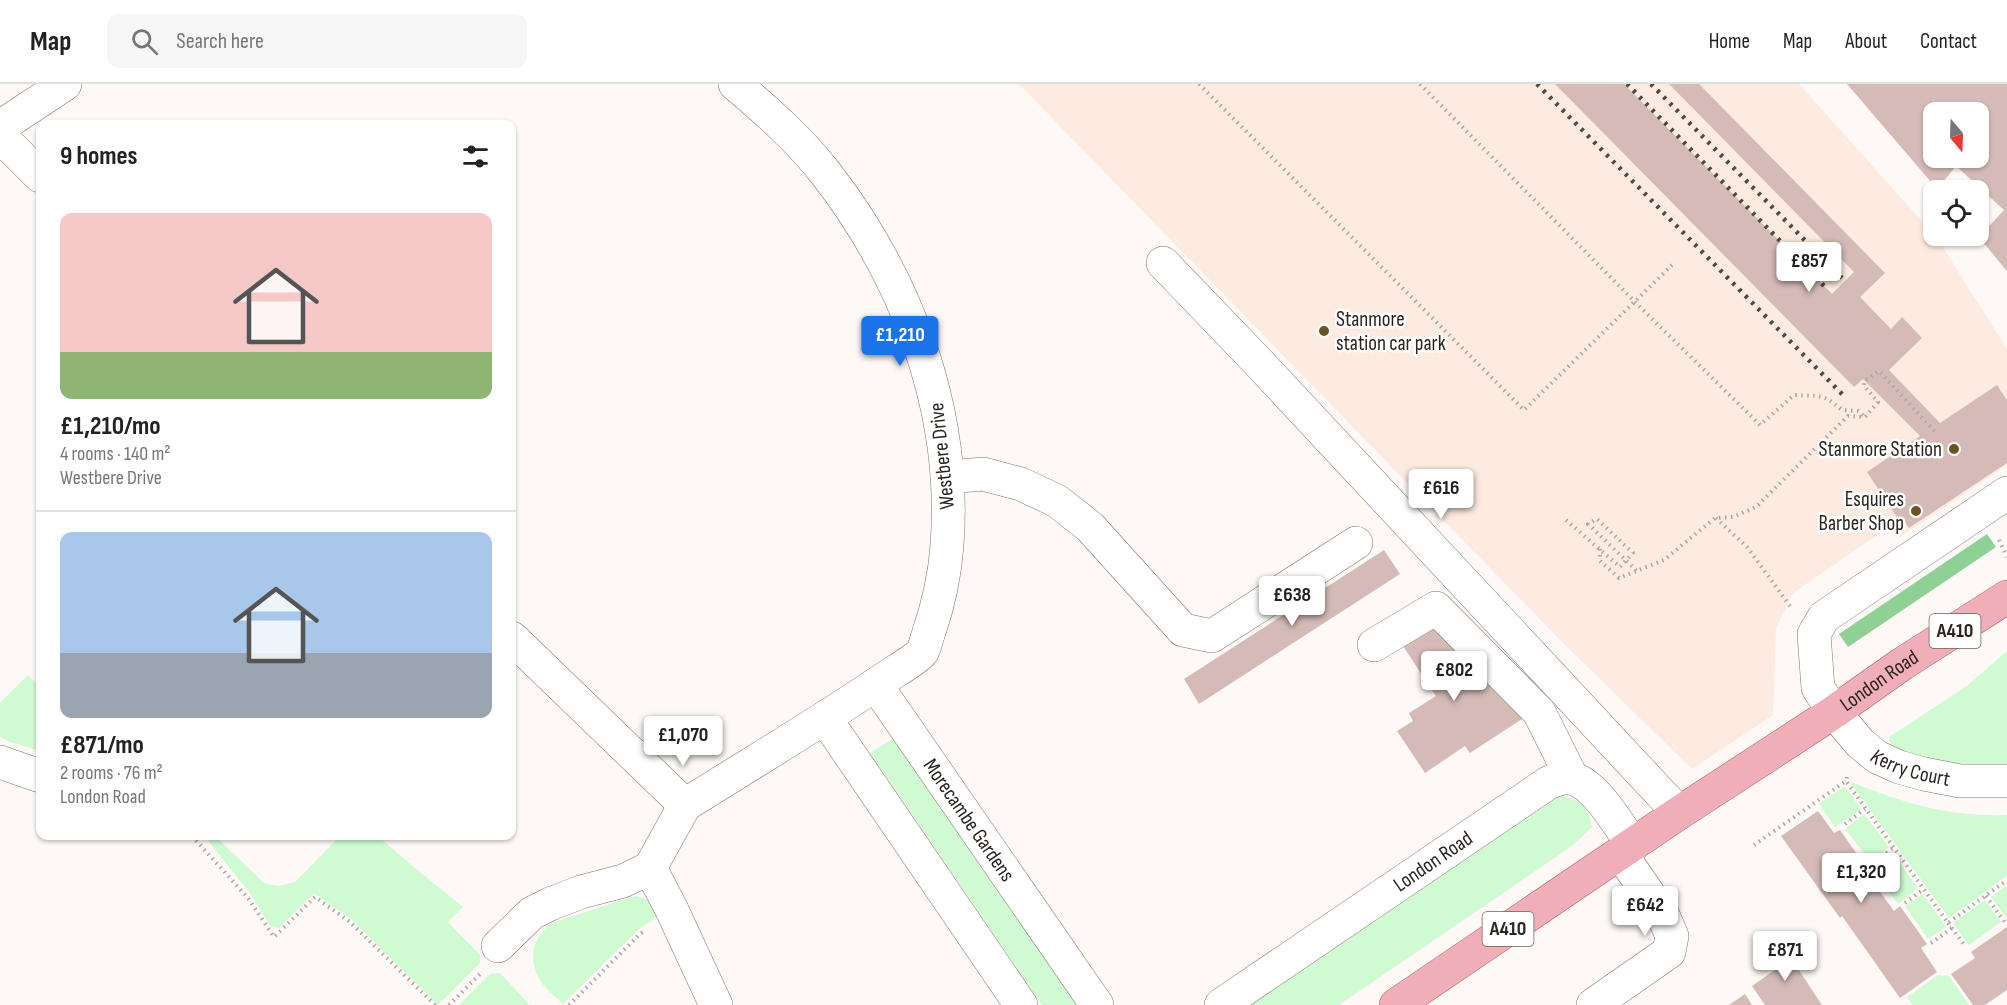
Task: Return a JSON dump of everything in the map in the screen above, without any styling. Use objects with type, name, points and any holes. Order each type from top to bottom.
[{"type":"main road","name":"London Road","points":[[1396,1005],[1679,813],[1834,712],[1902,664],[2007,597]]},
{"type":"street","points":[[0,127],[65,84]]},
{"type":"street","name":"Westbere Drive","points":[[735,84],[781,125],[826,174],[857,217],[879,254],[912,321],[935,393],[948,477],[949,520],[946,563],[935,615],[921,653],[876,685]]},
{"type":"street","points":[[0,136],[36,172]]},
{"type":"street","points":[[1163,263],[1679,813]]},
{"type":"street","points":[[948,477],[983,474],[1021,484],[1057,501],[1090,527],[1183,630],[1212,636],[1356,543]]},
{"type":"street","name":"Kerry Court","points":[[2007,493],[1824,617],[1814,634],[1818,688],[1834,712],[1860,743],[1877,757],[1899,767],[1960,781],[2007,781]]},
{"type":"street","points":[[1374,645],[1436,608],[1539,712],[1572,778],[1582,782],[1593,791],[1663,915],[1672,936],[1669,952],[1593,1005]]},
{"type":"street","points":[[516,642],[685,805]]},
{"type":"street","points":[[498,946],[532,913],[550,903],[623,881],[650,868],[685,805],[876,685]]},
{"type":"street","name":"Morecambe Gardens","points":[[876,685],[1097,1005]]},
{"type":"street","points":[[825,718],[1021,1005]]},
{"type":"street","points":[[0,762],[36,775]]},
{"type":"street","name":"London Road","points":[[1221,1005],[1548,783],[1562,778],[1572,778]]},
{"type":"street","points":[[650,868],[716,1005]]},
{"type":"path","points":[[1199,84],[1524,410],[1674,264]]},
{"type":"path","points":[[1420,84],[1760,425],[1794,395],[1822,396],[1828,398],[1842,410],[1858,411],[1865,417]]},
{"type":"path","points":[[1865,417],[1878,402],[1864,386],[1863,381],[1879,371],[1936,433]]},
{"type":"path","points":[[1600,549],[1600,561],[1619,578],[1664,560],[1715,518],[1733,517],[1756,507],[1848,416],[1865,417]]},
{"type":"path","points":[[1715,518],[1747,547],[1784,598]]},
{"type":"path","points":[[1566,519],[1620,567],[1626,560],[1633,553],[1597,519],[1588,524],[1620,555],[1628,563],[1636,571]]},
{"type":"path","points":[[1754,845],[1846,781],[1849,772]]},
{"type":"path","points":[[1846,781],[1966,948]]},
{"type":"path","points":[[1845,824],[1865,809]]},
{"type":"path","points":[[196,840],[248,898],[274,937],[315,897],[350,922],[435,1005]]},
{"type":"path","points":[[1872,864],[1893,848]]},
{"type":"path","points":[[1948,923],[2007,880]]},
{"type":"path","points":[[1905,903],[1924,889]]},
{"type":"path","points":[[1986,896],[2006,924]]},
{"type":"path","points":[[569,1005],[640,934],[674,914]]},
{"type":"path","points":[[1930,943],[1952,928]]},
{"type":"path","points":[[449,1005],[485,969],[498,946]]},
{"type":"shaded area","points":[[1019,84],[1799,84],[1923,222],[1923,246],[1942,246],[2007,349],[2007,465],[1900,537],[1889,527],[1793,593],[1776,628],[1773,715],[1692,769],[1563,643]]},
{"type":"green space","points":[[1987,534],[1996,547],[1848,647],[1839,634]]},
{"type":"green space","points":[[2007,651],[2007,766],[1979,767],[1930,760],[1901,750],[1890,743],[1889,737],[1967,686]]},
{"type":"green space","points":[[28,675],[36,683],[36,750],[0,737],[0,703]]},
{"type":"green space","points":[[895,737],[1077,1005],[1042,1005],[870,753]]},
{"type":"green space","points":[[1849,781],[1926,807],[1965,814],[2007,815],[2007,876],[1949,918]]},
{"type":"green space","points":[[1845,786],[1861,809],[1835,827],[1819,804]]},
{"type":"green space","points":[[1559,795],[1582,805],[1591,820],[1592,827],[1572,846],[1339,1005],[1241,1005]]},
{"type":"green space","points":[[1864,814],[1889,847],[1870,861],[1845,829]]},
{"type":"green space","points":[[207,840],[219,840],[264,883],[278,886],[295,882],[336,840],[383,840],[463,907],[448,922],[480,955],[480,963],[438,1005],[351,919],[314,893],[279,928],[271,927],[249,892]]},
{"type":"green space","points":[[1892,853],[1918,888],[1898,904],[1871,868]]},
{"type":"green space","points":[[2007,885],[2007,916],[2006,917],[1991,897]]},
{"type":"green space","points":[[1923,894],[1946,927],[1928,939],[1905,906]]},
{"type":"green space","points":[[635,896],[650,902],[657,917],[639,929],[563,1004],[545,987],[535,970],[533,953],[539,937],[551,923]]},
{"type":"green space","points":[[1985,900],[2001,922],[1969,945],[1953,923]]},
{"type":"green space","points":[[500,973],[530,1005],[459,1005],[490,974]]},
{"type":"green space","points":[[1938,975],[1949,976],[1969,1005],[1913,1005],[1907,997]]},
{"type":"building","points":[[1555,84],[1624,84],[1832,294],[1854,272],[1669,84],[1699,84],[1885,273],[1860,297],[1891,329],[1902,317],[1922,338],[1889,370],[1940,423],[1997,385],[2007,400],[2007,463],[1909,528],[1903,520],[1900,522],[1867,472],[1920,436],[1863,379],[1854,387]]},
{"type":"building","points":[[1847,84],[2007,84],[2007,271],[1986,246],[1989,246],[1989,226],[2004,210],[1989,196],[1989,180],[1971,180],[1958,168],[1989,168],[1989,102],[1923,102],[1923,168],[1954,168],[1945,180],[1929,180]]},
{"type":"building","points":[[1384,550],[1400,574],[1199,704],[1184,679]]},
{"type":"building","points":[[1441,621],[1476,675],[1491,665],[1525,717],[1470,753],[1465,746],[1425,773],[1397,731],[1413,721],[1409,713],[1436,696],[1403,646]]},
{"type":"building","points":[[1818,811],[1834,833],[1840,830],[1866,867],[1861,870],[1875,891],[1878,889],[1894,911],[1900,906],[1927,944],[1921,948],[1937,972],[1900,998],[1842,916],[1840,918],[1781,836]]},
{"type":"building","points":[[2007,927],[2007,990],[1985,1005],[1973,1005],[1951,974],[1975,958],[1971,952]]},
{"type":"building","points":[[1779,940],[1822,1005],[1765,1005],[1752,986],[1779,967],[1766,948]]},
{"type":"building","points":[[1745,994],[1752,1005],[1729,1005]]},
{"type":"railway","points":[[1537,84],[1844,396]]},
{"type":"railway","points":[[1627,84],[1828,290]]},
{"type":"railway","points":[[1651,84],[1842,278]]},
{"type":"place","name":"Stanmore station car park","points":[[1324,331]]},
{"type":"place","name":"Stanmore Station","points":[[1954,449]]},
{"type":"place","name":"Esquires Barber Shop","points":[[1916,511]]}]
